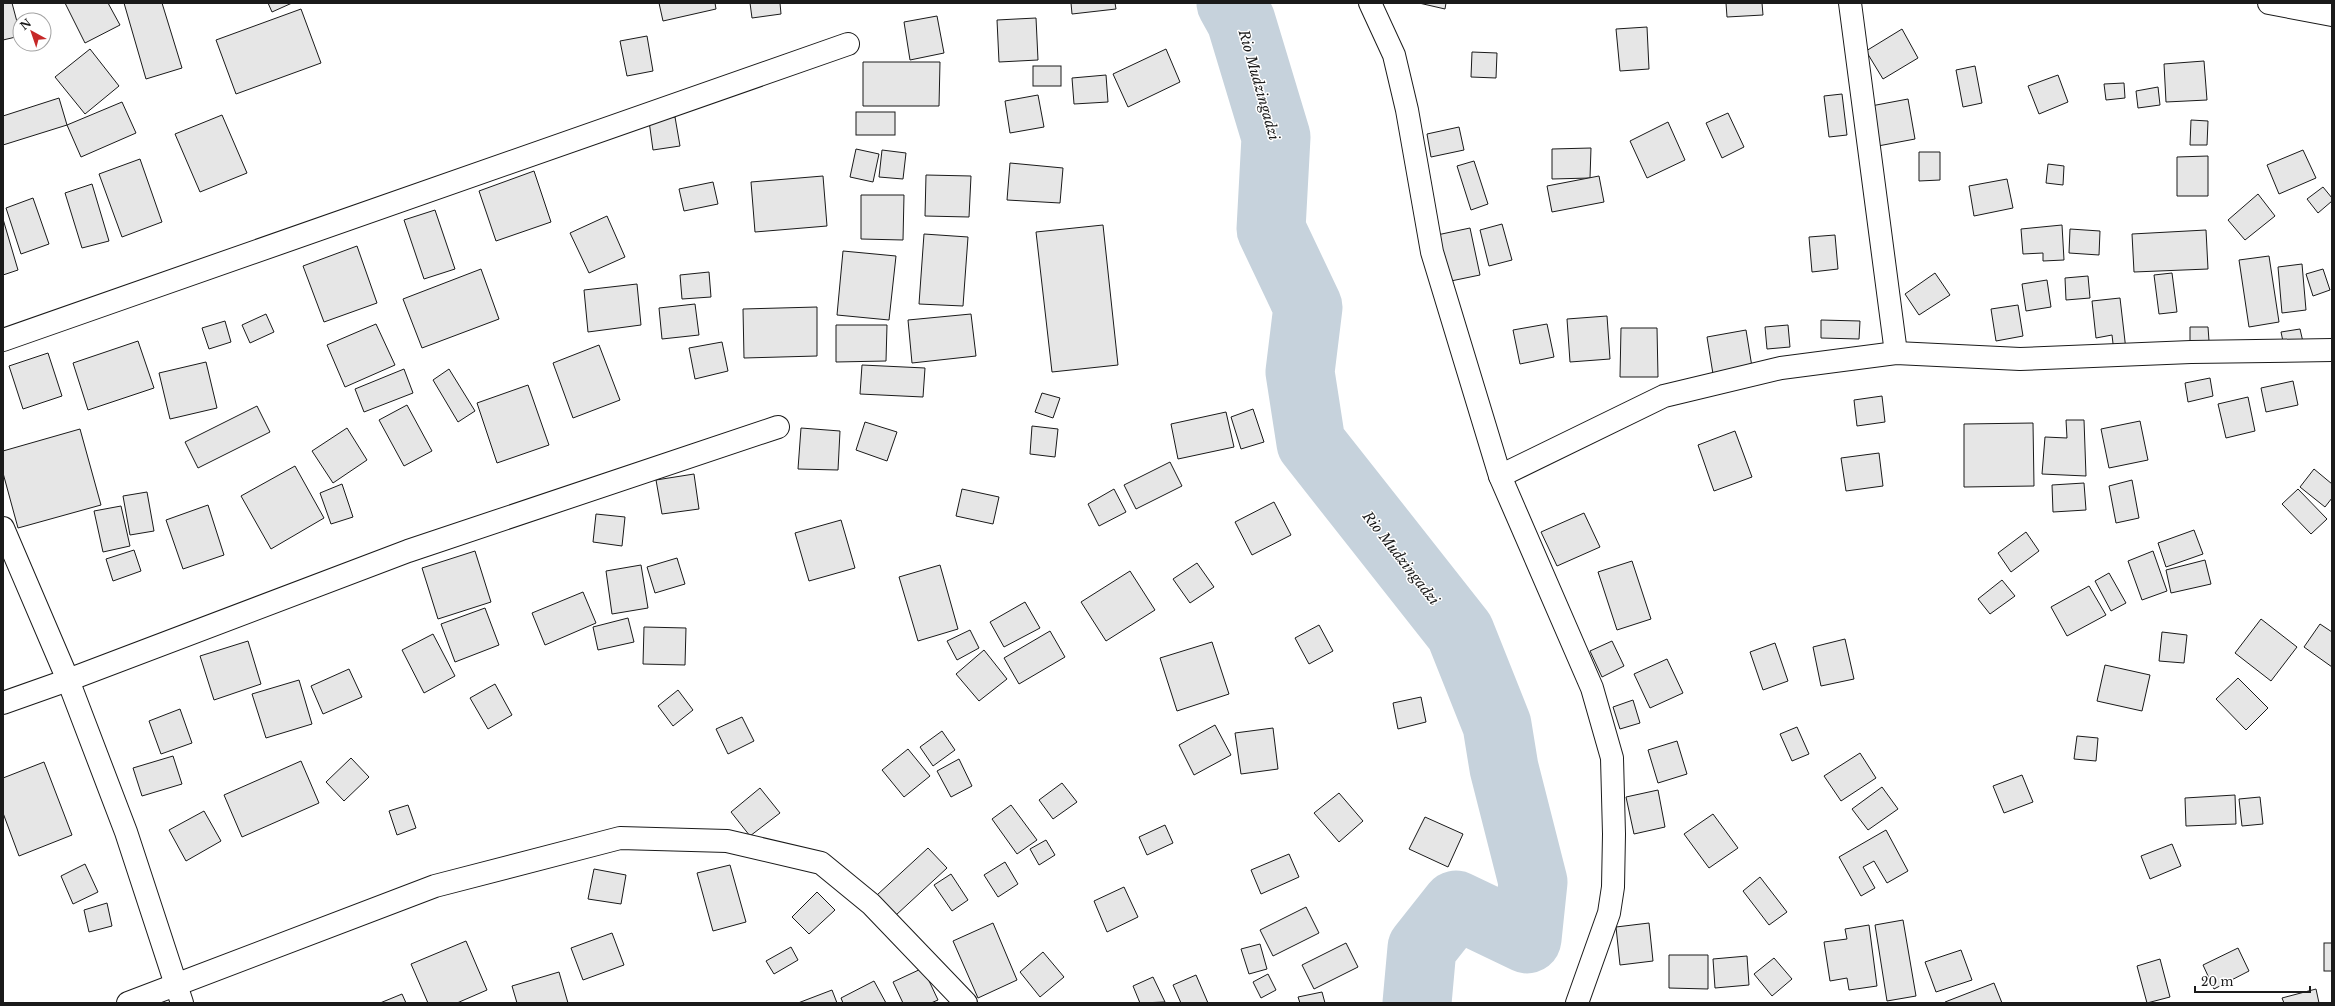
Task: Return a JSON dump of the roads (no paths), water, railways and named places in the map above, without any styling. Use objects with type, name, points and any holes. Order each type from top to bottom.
[{"type":"street","points":[[1370,3],[1394,55],[1407,110],[1432,252],[1500,476],[1592,688],[1612,758],[1613,887],[1609,913],[1578,1003]]},
{"type":"street","points":[[1850,3],[1896,353]]},
{"type":"street","points":[[2269,3],[2332,14]]},
{"type":"street","points":[[2330,3],[2332,9]]},
{"type":"street","points":[[3,340],[848,44]]},
{"type":"street","points":[[1500,476],[1664,396],[1781,368],[1896,353],[2020,358],[2191,352],[2332,350]]},
{"type":"street","points":[[3,703],[68,680],[408,551],[778,427]]},
{"type":"street","points":[[3,528],[68,680],[126,832],[178,994]]},
{"type":"street","points":[[128,1003],[178,994],[435,886],[620,838],[726,841],[821,863],[871,904],[966,1003]]},
{"type":"waterway","name":"Rio Mudzingadzi","points":[[1231,3],[1241,21],[1276,137],[1271,229],[1308,307],[1300,372],[1311,443],[1460,632],[1497,725],[1504,768],[1533,882],[1527,939],[1456,905],[1422,948],[1417,1003]]}]
